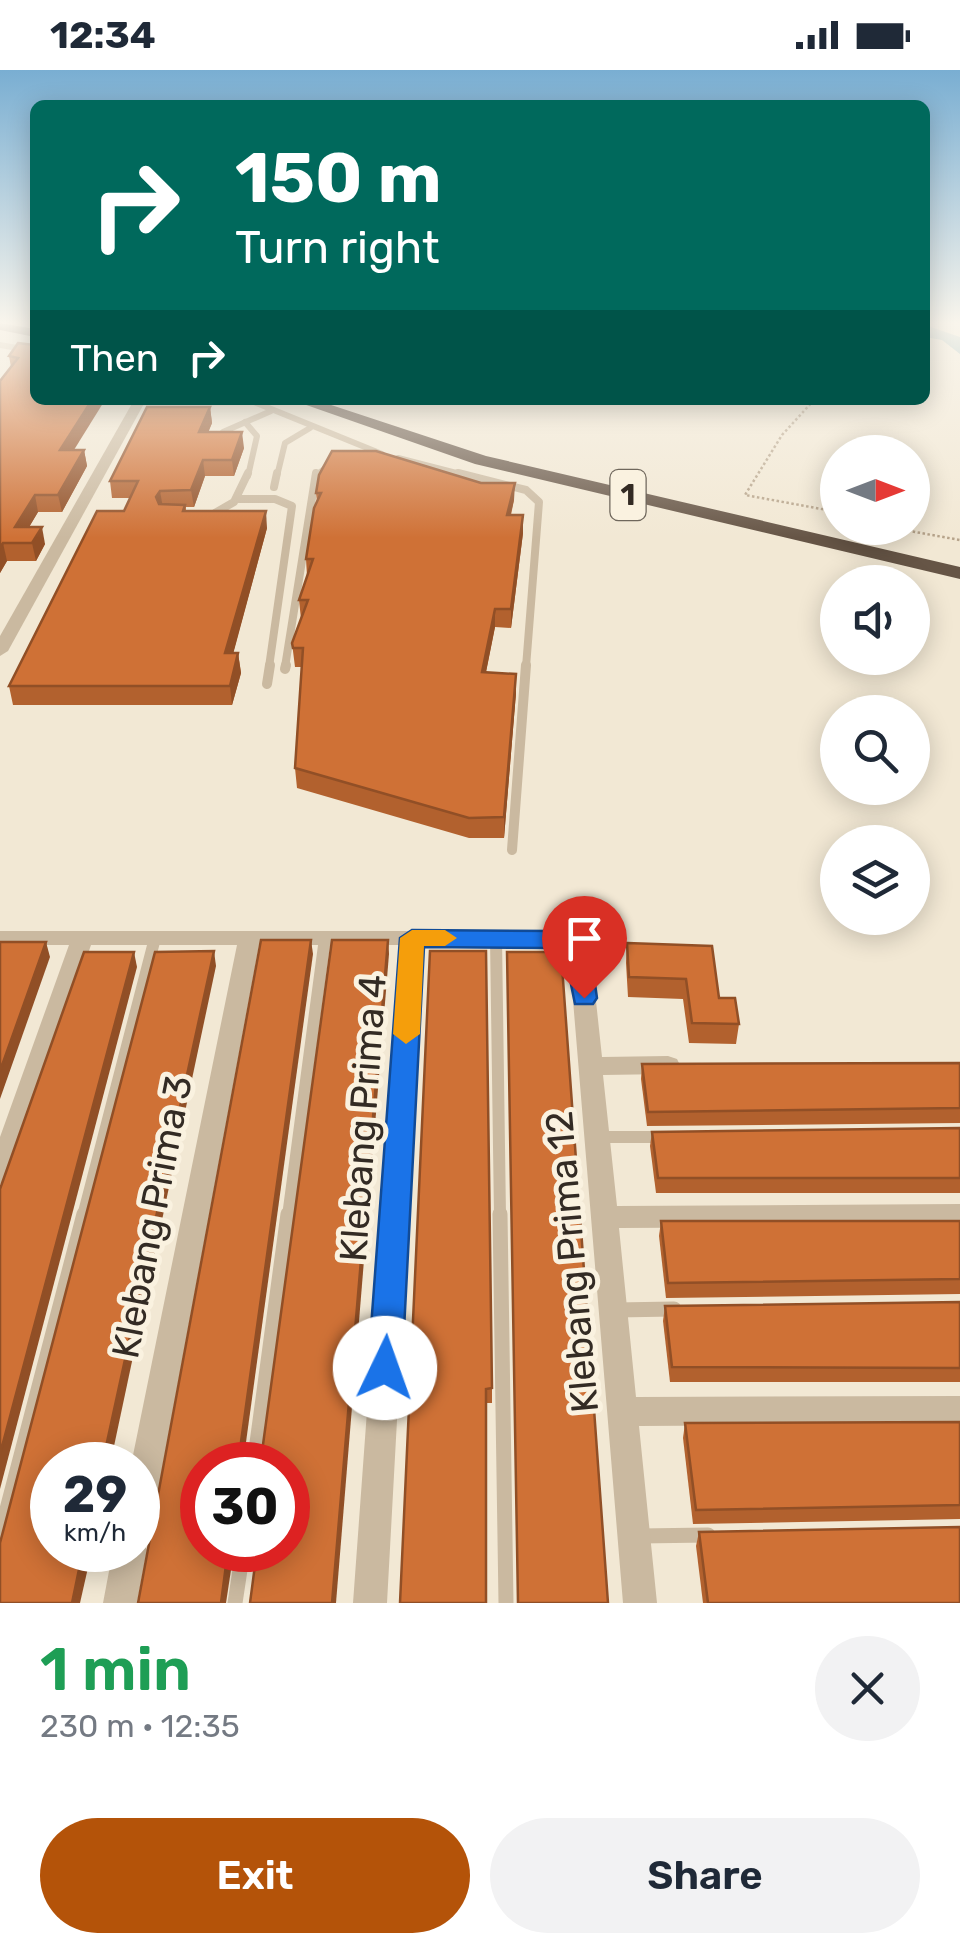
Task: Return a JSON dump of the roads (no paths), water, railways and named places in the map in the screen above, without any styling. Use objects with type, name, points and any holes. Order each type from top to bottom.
[{"type":"highway","name":"1","points":[[315,405],[480,460],[960,573]]},
{"type":"highway","name":"1","points":[[345,405],[478,451],[960,562]]},
{"type":"street","points":[[1,649],[137,405]]},
{"type":"street","points":[[0,938],[496,938]]},
{"type":"street","points":[[0,1173],[83,938]]},
{"type":"street","name":"Klebang Prima 3","points":[[152,1442],[249,938]]},
{"type":"street","name":"Klebang Prima 4","points":[[370,1603],[412,938]]},
{"type":"street","name":"Klebang Prima 12","points":[[496,938],[542,938],[564,943],[578,956],[607,1217],[640,1603]]},
{"type":"street","points":[[591,1066],[686,1066]]},
{"type":"street","points":[[607,1217],[960,1215]]},
{"type":"street","points":[[624,1412],[960,1410]]},
{"type":"street","points":[[120,1603],[126,1572]]},
{"type":"lane","points":[[258,405],[366,450],[526,490],[538,502],[512,850]]},
{"type":"lane","points":[[223,432],[271,411]]},
{"type":"lane","points":[[210,514],[227,510],[238,499],[257,436],[245,422]]},
{"type":"lane","points":[[274,487],[284,443],[311,428]]},
{"type":"lane","points":[[286,668],[316,472],[330,460],[366,450]]},
{"type":"lane","points":[[238,499],[275,499],[292,506],[266,684]]},
{"type":"lane","points":[[0,1536],[155,938]]},
{"type":"lane","points":[[257,1442],[325,938]]},
{"type":"lane","points":[[496,938],[506,1603]]},
{"type":"lane","points":[[598,1137],[674,1136]]},
{"type":"lane","points":[[615,1310],[692,1309]]},
{"type":"lane","points":[[634,1536],[730,1534]]},
{"type":"lane","points":[[236,1603],[240,1572]]}]
